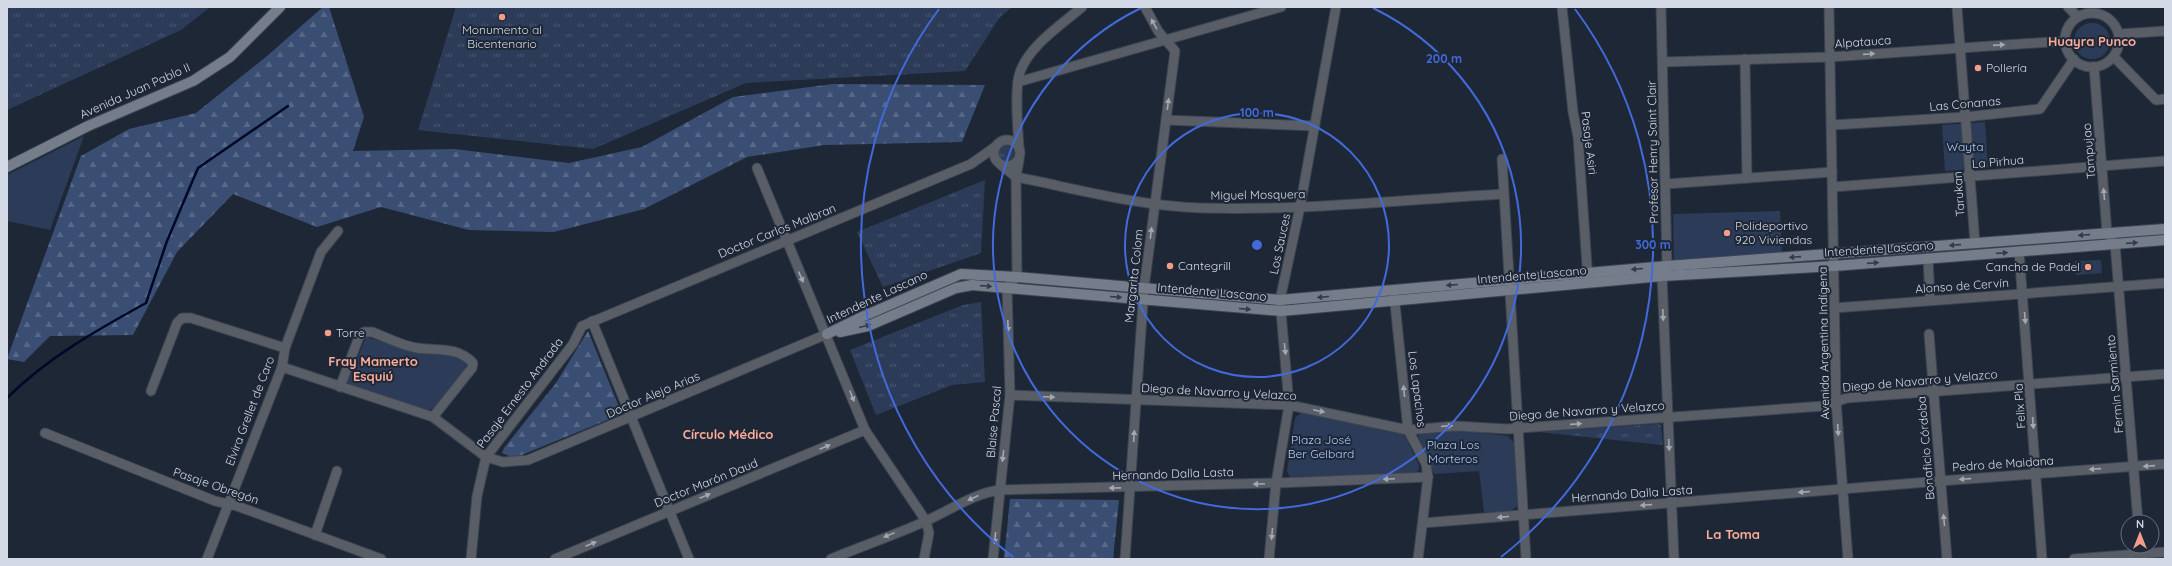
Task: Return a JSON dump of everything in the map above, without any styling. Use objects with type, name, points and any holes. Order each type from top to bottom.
[{"type":"main road","name":"Avenida Juan Pablo II","points":[[7,167],[88,126],[193,81],[230,57],[280,7]]},
{"type":"main road","name":"Intendente Lascano","points":[[1588,278],[1667,266],[2165,229]]},
{"type":"main road","name":"Intendente Lascano","points":[[827,334],[868,326],[964,285],[1007,287],[1143,299],[1280,305],[1588,278],[1662,276],[1834,266],[2165,240]]},
{"type":"main road","name":"Intendente Lascano","points":[[827,334],[960,274],[1017,277],[1144,288],[1280,305]]},
{"type":"street","points":[[1007,287],[1017,277],[1016,177],[1019,160],[1018,82],[1020,73],[1030,55],[1082,7]]},
{"type":"street","name":"Margarita Colom","points":[[1125,559],[1144,288],[1174,51],[1158,31],[1144,7]]},
{"type":"street","points":[[1018,82],[1166,40],[1253,11],[1281,7]]},
{"type":"street","name":"Los Sauces","points":[[1270,559],[1276,483],[1289,405],[1280,305],[1300,206],[1336,7]]},
{"type":"street","name":"Pasaje Asiri","points":[[1562,7],[1573,112],[1578,137],[1588,278]]},
{"type":"street","name":"Profesor Henry Saint Clair","points":[[1661,7],[1667,266],[1662,276],[1674,559]]},
{"type":"street","name":"Avenida Argentina Indígena","points":[[1829,7],[1836,401],[1848,559]]},
{"type":"street","name":"Tarukan","points":[[1957,7],[1975,243]]},
{"type":"street","points":[[2068,7],[2078,17]]},
{"type":"street","points":[[2091,10],[2112,21],[2119,34],[2118,50],[2114,57],[2101,66],[2094,67],[2086,66],[2074,60],[2066,48],[2065,41],[2069,28],[2078,17],[2091,10]]},
{"type":"street","points":[[2119,34],[2165,31]]},
{"type":"street","name":"Alpatauca","points":[[1663,62],[1830,56],[2065,41]]},
{"type":"street","points":[[2114,57],[2156,100],[2165,99]]},
{"type":"street","points":[[1745,59],[1747,178]]},
{"type":"street","name":"Las Conanas","points":[[1832,125],[1965,117],[2040,109],[2074,60]]},
{"type":"street","name":"Tampujao","points":[[2094,67],[2107,233]]},
{"type":"street","name":"Doctor Carlos Malbran","points":[[971,164],[998,144],[1013,129],[1018,118]]},
{"type":"street","points":[[1166,120],[1315,126]]},
{"type":"street","points":[[1016,177],[998,163],[993,154],[998,144],[1012,141],[1019,149]]},
{"type":"street","points":[[1502,159],[1526,559]]},
{"type":"street","name":"Doctor Carlos Malbran","points":[[592,320],[971,164],[990,160],[998,163]]},
{"type":"street","points":[[998,163],[1010,166],[1019,160]]},
{"type":"street","name":"La Pirhua","points":[[1833,187],[2165,161]]},
{"type":"street","points":[[757,168],[786,241],[827,334],[865,430],[926,521],[929,533],[924,559]]},
{"type":"street","points":[[1666,184],[1832,172]]},
{"type":"street","name":"Miguel Mosquera","points":[[1016,177],[1155,204],[1200,208],[1300,206],[1503,194]]},
{"type":"street","name":"Elvira Grellet de Caro","points":[[207,559],[282,367],[285,348],[321,252],[338,231]]},
{"type":"street","points":[[2107,233],[2115,244]]},
{"type":"street","name":"Fermin Sarmiento","points":[[2115,244],[2137,514]]},
{"type":"street","name":"Felix Pla","points":[[2019,251],[2031,384],[2042,559]]},
{"type":"street","points":[[1928,258],[1930,300]]},
{"type":"street","name":"Alonso de Cervín","points":[[1834,308],[2165,283]]},
{"type":"street","name":"Blaise Pascal","points":[[993,559],[1010,395],[1007,287]]},
{"type":"street","name":"Los Lapachos","points":[[1395,296],[1408,430],[1426,464],[1428,477],[1418,559]]},
{"type":"street","points":[[151,391],[177,323],[182,318],[191,318],[285,348]]},
{"type":"street","points":[[592,320],[689,559]]},
{"type":"street","name":"Pasaje Ernesto Andrada","points":[[471,559],[477,496],[486,457],[573,344],[582,326],[592,320]]},
{"type":"street","points":[[340,387],[359,337],[364,332],[372,332],[416,348],[444,349],[454,351],[469,359],[473,363],[472,368],[433,417]]},
{"type":"street","name":"Doctor Alejo Arias","points":[[486,457],[513,463],[528,460],[827,334]]},
{"type":"street","name":"Bonaficio Córdoba","points":[[1929,334],[1947,559]]},
{"type":"street","points":[[282,367],[433,417],[486,457]]},
{"type":"street","name":"Diego de Navarro y Velazco","points":[[1010,395],[1289,405],[1408,430],[1456,426],[1517,428],[1667,418],[1824,406],[1846,398],[2165,374]]},
{"type":"street","name":"Doctor Marón Daud","points":[[555,559],[865,430]]},
{"type":"street","name":"Pasaje Obregón","points":[[45,433],[215,501],[228,504],[381,559]]},
{"type":"street","name":"Pedro de Maidana","points":[[1843,489],[2165,464]]},
{"type":"street","points":[[315,535],[337,470]]},
{"type":"street","name":"Hernando Dalla Lasta","points":[[831,559],[926,521],[987,491],[1130,488],[1428,477]]},
{"type":"street","name":"Hernando Dalla Lasta","points":[[1423,523],[1843,489]]},
{"type":"street","points":[[2074,559],[2130,554]]},
{"type":"green space","points":[[7,7],[210,7],[181,30],[7,110]]},
{"type":"green space","points":[[323,7],[329,7],[364,117],[353,151],[454,149],[569,163],[642,147],[733,97],[833,84],[985,85],[962,142],[824,145],[747,157],[644,209],[554,232],[469,230],[381,207],[317,227],[233,194],[177,252],[133,335],[50,336],[24,362],[7,359],[81,156],[129,129],[196,113],[267,56]]},
{"type":"green space","points":[[456,7],[1012,7],[1000,17],[965,71],[746,83],[593,149],[418,130]]},
{"type":"green space","points":[[2092,23],[2105,28],[2110,41],[2105,54],[2092,59],[2079,54],[2074,41],[2079,28]]},
{"type":"green space","name":"Wayta","points":[[1985,122],[1988,168],[1945,171],[1942,125]]},
{"type":"green space","points":[[84,136],[50,230],[7,221],[7,175]]},
{"type":"green space","points":[[1003,145],[1009,145],[1014,150],[1012,159],[1009,161],[1003,161],[998,156],[998,150]]},
{"type":"green space","points":[[985,180],[981,253],[883,287],[857,232]]},
{"type":"green space","name":"Polideportivo 920 Viviendas","points":[[1780,211],[1782,252],[1674,261],[1673,214]]},
{"type":"green space","name":"Cancha de Padel","points":[[2101,260],[2102,273],[2076,275],[2075,261]]},
{"type":"green space","points":[[981,302],[985,382],[952,385],[876,415],[850,350],[963,305]]},
{"type":"green space","points":[[588,331],[622,414],[519,456],[509,456],[502,453],[504,448],[556,383]]},
{"type":"green space","points":[[366,337],[415,351],[448,355],[463,361],[467,365],[465,370],[435,408],[425,411],[349,384],[348,381]]},
{"type":"green space","name":"Plaza José Ber Gelbard","points":[[1302,412],[1404,434],[1419,465],[1419,470],[1415,473],[1290,477],[1287,471],[1295,418]]},
{"type":"green space","points":[[1657,424],[1661,425],[1663,445],[1539,432]]},
{"type":"green space","name":"Plaza Los Morteros","points":[[1459,430],[1508,436],[1514,443],[1518,505],[1515,508],[1507,512],[1484,512],[1479,471],[1434,474],[1418,436],[1421,433]]},
{"type":"green space","points":[[1010,499],[1119,500],[1113,559],[1004,559]]},
{"type":"waterway","points":[[7,398],[56,357],[91,334],[146,303],[167,241],[198,168],[288,106]]},
{"type":"place","name":"Monumento al Bicentenario","points":[[502,17]]},
{"type":"place","name":"Pollería","points":[[1978,68]]},
{"type":"place","name":"Polideportivo 920 Viviendas","points":[[1727,233]]},
{"type":"place","name":"Cantegrill","points":[[1170,266]]},
{"type":"place","name":"Cancha de Padel","points":[[2088,267]]},
{"type":"place","name":"Torre","points":[[328,333]]},
{"type":"district","name":"Huayra Punco","points":[[2092,41]]},
{"type":"district","name":"Fray Mamerto Esquiú","points":[[373,368]]},
{"type":"district","name":"Círculo Médico","points":[[728,434]]},
{"type":"district","name":"La Toma","points":[[1733,534]]}]
